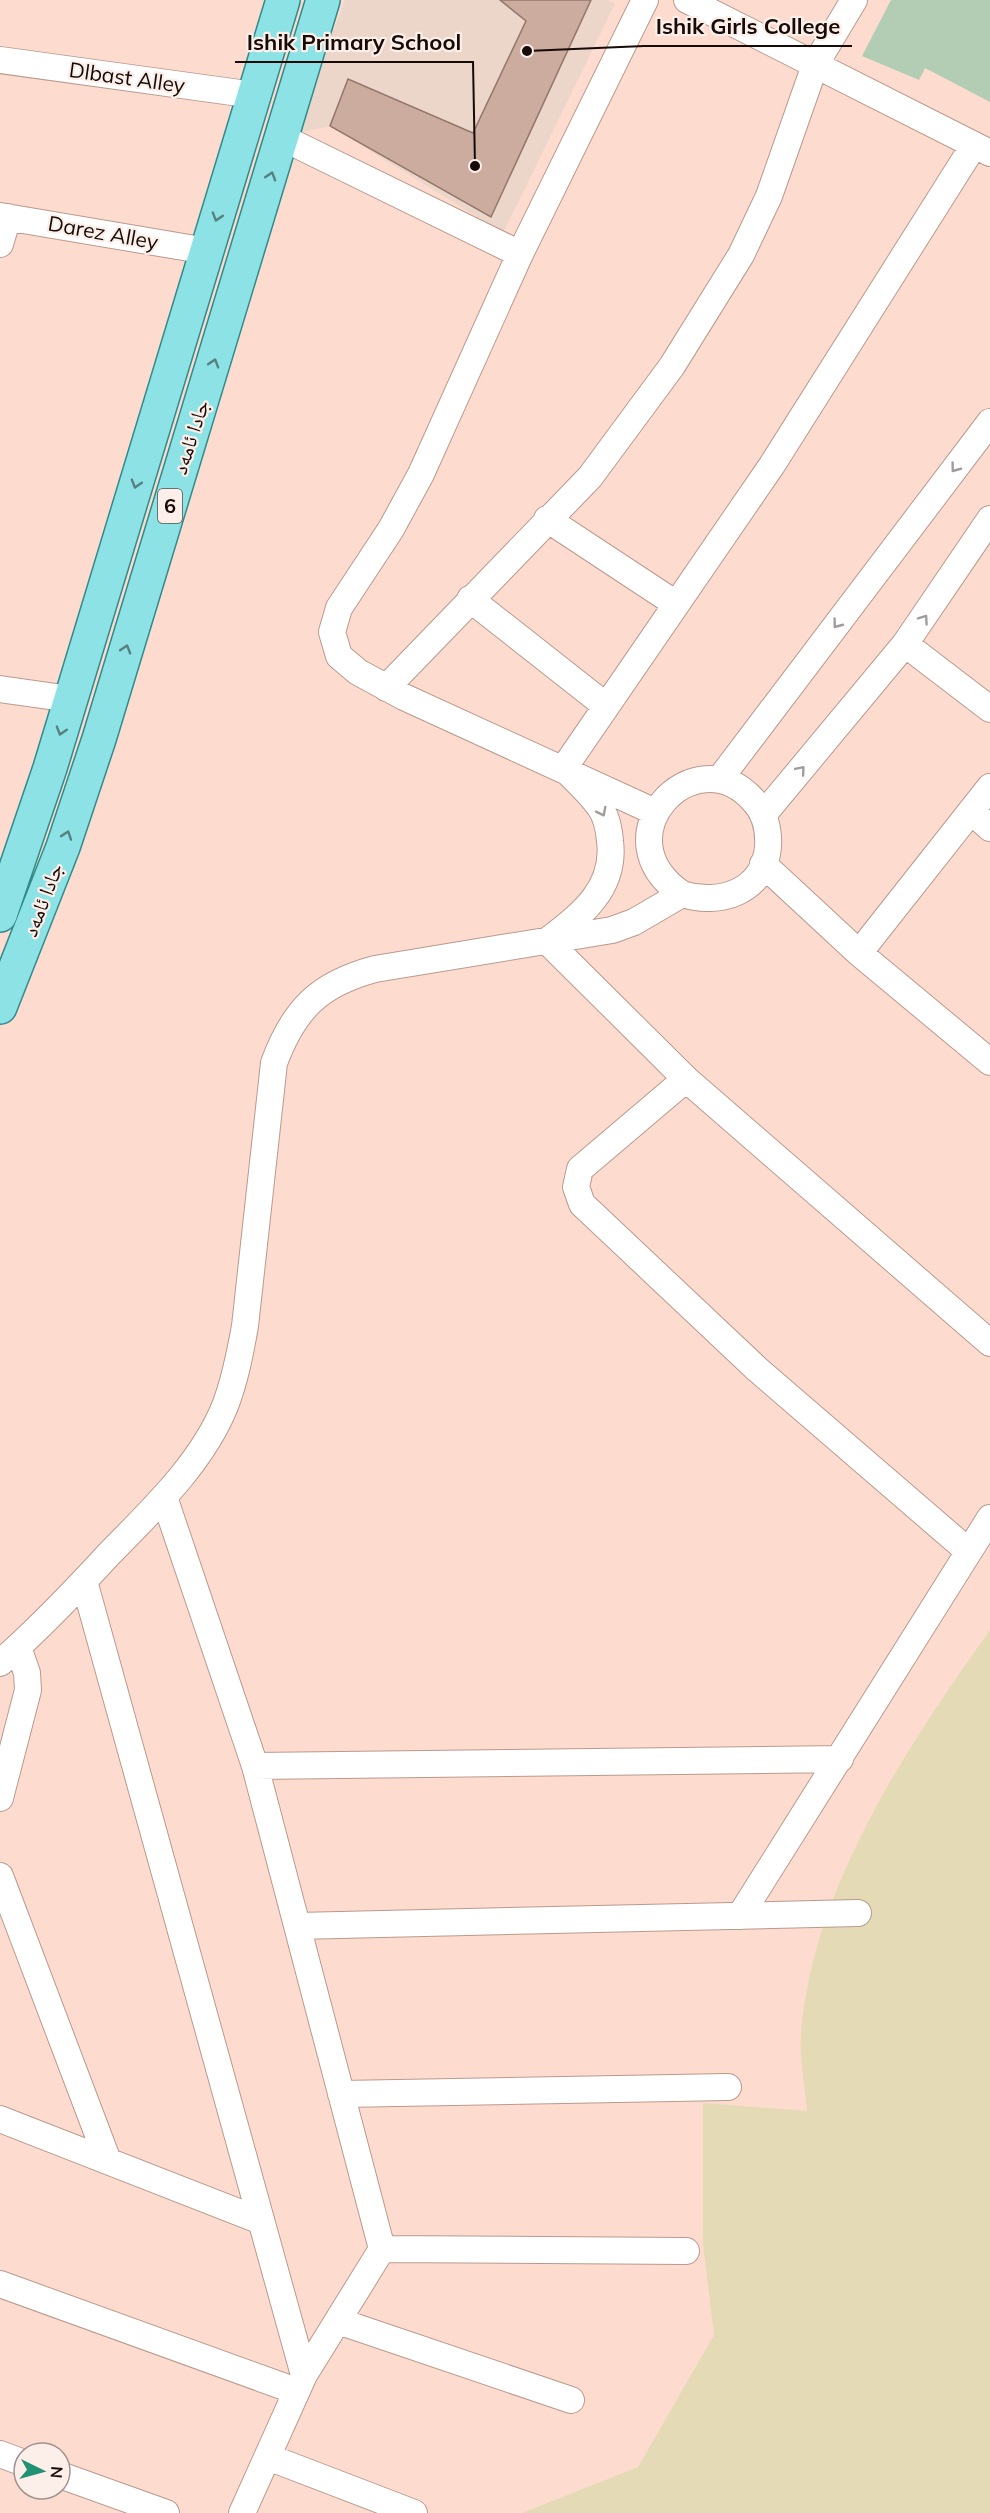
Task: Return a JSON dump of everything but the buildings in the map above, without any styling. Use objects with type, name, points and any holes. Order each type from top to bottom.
[{"type":"main road","name":"جادا ئامەد","points":[[0,915],[70,699],[283,0]]},
{"type":"main road","name":"جادا ئامەد","points":[[0,1007],[43,901],[81,793],[204,398],[323,0]]},
{"type":"main road","points":[[165,385],[204,398]]},
{"type":"main road","points":[[145,452],[183,462]]},
{"type":"street","points":[[645,0],[520,254],[407,502],[333,620],[333,645],[347,666],[386,687],[655,812]]},
{"type":"street","points":[[564,768],[772,465],[982,149],[687,0]]},
{"type":"street","points":[[386,687],[590,477],[672,366],[708,312],[741,255],[769,196],[815,65],[854,0]]},
{"type":"street","name":"Dlbast Alley","points":[[0,60],[254,95]]},
{"type":"street","points":[[283,138],[520,254]]},
{"type":"street","points":[[0,244],[4,216]]},
{"type":"street","name":"Darez Alley","points":[[4,216],[207,250]]},
{"type":"street","points":[[719,780],[990,422]]},
{"type":"street","points":[[547,519],[676,604]]},
{"type":"street","points":[[764,815],[905,644],[989,522]]},
{"type":"street","points":[[470,599],[606,706]]},
{"type":"street","points":[[905,644],[990,709]]},
{"type":"street","points":[[0,689],[70,699]]},
{"type":"street","points":[[547,941],[585,912],[599,894],[608,873],[612,851],[609,828],[601,807],[564,768]]},
{"type":"street","points":[[700,780],[719,780],[748,794],[764,815],[768,831],[768,848],[764,864],[749,883],[729,896],[713,900],[682,894],[668,885],[651,858],[650,827],[655,812],[666,796],[682,786],[700,780]]},
{"type":"street","points":[[859,953],[990,787]]},
{"type":"street","points":[[971,811],[990,828]]},
{"type":"street","points":[[764,864],[859,953],[990,1062]]},
{"type":"street","points":[[0,1798],[28,1690],[27,1673],[9,1655],[164,1497],[208,1438],[225,1407],[238,1368],[251,1284],[274,1063],[284,1036],[300,1011],[322,991],[357,974],[612,930],[634,922],[682,894]]},
{"type":"street","points":[[547,941],[686,1079],[990,1343]]},
{"type":"street","points":[[686,1079],[580,1169],[576,1187],[582,1204],[757,1370],[968,1551]]},
{"type":"street","points":[[164,1497],[255,1766],[382,2249],[300,2383],[242,2513]]},
{"type":"street","points":[[740,1916],[990,1518]]},
{"type":"street","points":[[84,1581],[261,2221],[300,2383]]},
{"type":"street","points":[[255,1766],[840,1759]]},
{"type":"street","points":[[0,1876],[108,2161]]},
{"type":"street","points":[[297,1926],[858,1913]]},
{"type":"street","points":[[341,2094],[728,2087]]},
{"type":"street","points":[[0,2119],[261,2221]]},
{"type":"street","points":[[382,2249],[686,2251]]},
{"type":"street","points":[[0,2284],[300,2383]]},
{"type":"street","points":[[338,2321],[571,2400]]},
{"type":"street","points":[[268,2457],[414,2513]]},
{"type":"street","points":[[72,2479],[166,2513]]},
{"type":"shaded area","points":[[345,0],[608,0],[615,4],[503,233],[330,126],[294,134]]},
{"type":"green space","points":[[891,0],[990,0],[990,102],[925,68],[919,80],[862,56]]},
{"type":"sand","points":[[990,1630],[990,2513],[522,2513],[638,2467],[714,2335],[703,2244],[703,2103],[807,2111],[801,2062],[801,2033],[809,1978],[824,1924],[844,1872],[897,1770]]},
{"type":"place","name":"Ishik Girls College","points":[[527,51]]},
{"type":"place","name":"Ishik Primary School","points":[[475,166]]}]
